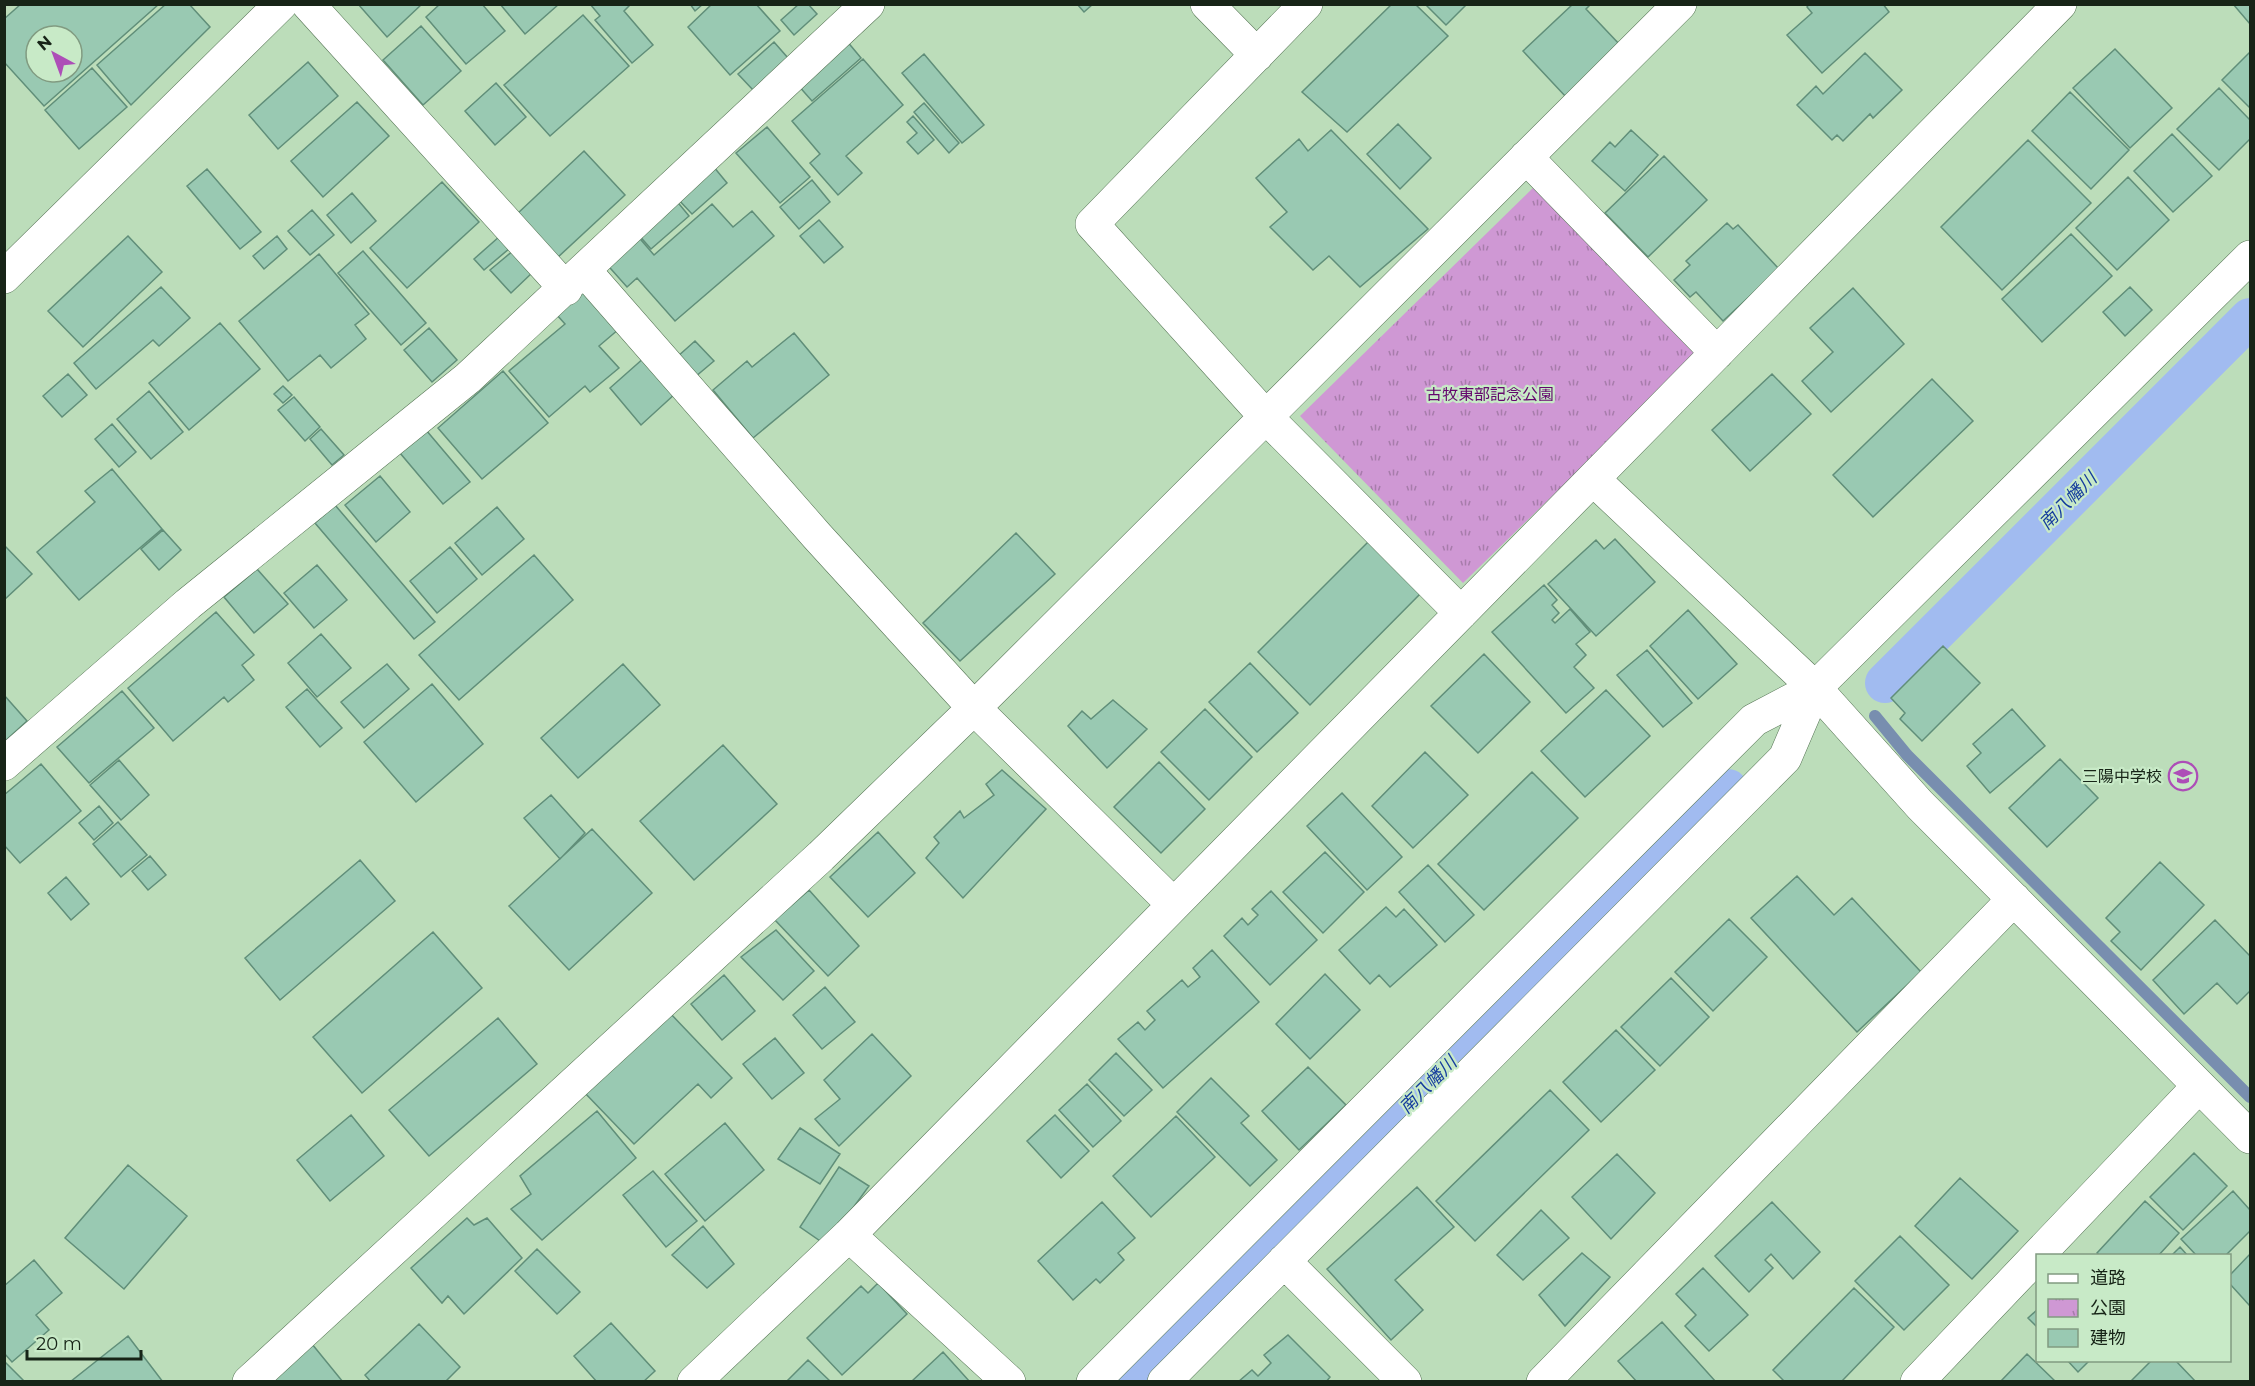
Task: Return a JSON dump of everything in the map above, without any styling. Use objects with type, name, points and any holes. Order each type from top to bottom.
[{"type":"street","points":[[4,764],[188,604],[468,378],[868,4]]},
{"type":"street","points":[[1207,4],[1257,55]]},
{"type":"street","points":[[1306,4],[1092,224],[1266,417],[1461,613]]},
{"type":"street","points":[[249,1382],[821,856],[974,708],[1680,4]]},
{"type":"street","points":[[694,1382],[849,1234],[2060,4]]},
{"type":"street","points":[[4,277],[286,5],[575,280],[817,536],[974,708],[1173,904]]},
{"type":"street","points":[[1526,158],[1717,353]]},
{"type":"street","points":[[1093,1382],[1754,720],[1815,688],[2250,257]]},
{"type":"street","points":[[1593,479],[1815,688],[1920,805],[2250,1137]]},
{"type":"street","points":[[1164,1382],[1785,759],[1815,688]]},
{"type":"street","points":[[1543,1382],[2013,899]]},
{"type":"street","points":[[2039,1254],[2199,1086]]},
{"type":"street","points":[[849,1234],[1009,1382]]},
{"type":"street","points":[[1917,1382],[2036,1257]]},
{"type":"street","points":[[1284,1261],[1405,1382]]},
{"type":"green space","name":"古牧東部記念公園","points":[[1537,184],[1700,352],[1463,583],[1300,416]]},
{"type":"building","points":[[21,4],[159,4],[84,71],[84,24],[24,24],[24,84],[4,62],[4,19]]},
{"type":"building","points":[[166,4],[189,4],[210,27],[131,105],[97,65]]},
{"type":"building","points":[[358,4],[422,4],[387,37]]},
{"type":"building","points":[[440,4],[482,4],[505,31],[466,64],[426,17]]},
{"type":"building","points":[[500,4],[559,4],[525,34]]},
{"type":"building","points":[[590,4],[631,4],[624,11],[653,45],[632,63],[595,20],[600,16]]},
{"type":"building","points":[[690,4],[703,4],[695,11]]},
{"type":"building","points":[[712,4],[756,4],[780,31],[730,75],[688,27]]},
{"type":"building","points":[[799,4],[808,4],[817,14],[794,35],[781,20]]},
{"type":"building","points":[[1077,4],[1093,4],[1084,12]]},
{"type":"building","points":[[1392,4],[1415,4],[1448,36],[1347,132],[1302,92]]},
{"type":"building","points":[[1425,4],[1467,4],[1446,25]]},
{"type":"building","points":[[1573,4],[1591,4],[1586,9],[1621,46],[1566,97],[1523,51]]},
{"type":"building","points":[[1809,4],[1883,4],[1889,12],[1822,73],[1787,35],[1812,13],[1807,7]]},
{"type":"building","points":[[2233,4],[2250,4],[2250,24]]},
{"type":"building","points":[[583,15],[629,66],[550,136],[504,85]]},
{"type":"building","points":[[421,26],[461,71],[423,105],[383,60]]},
{"type":"building","points":[[846,40],[861,58],[812,101],[797,84]]},
{"type":"building","points":[[774,42],[788,58],[753,90],[738,74]]},
{"type":"building","points":[[2115,49],[2172,108],[2130,148],[2073,88]]},
{"type":"building","points":[[2250,52],[2250,108],[2222,80]]},
{"type":"building","points":[[1865,53],[1902,90],[1873,118],[1870,114],[1843,141],[1837,135],[1832,140],[1797,105],[1816,86],[1823,94]]},
{"type":"building","points":[[924,54],[984,125],[962,143],[902,73]]},
{"type":"building","points":[[863,59],[903,105],[846,156],[862,173],[838,195],[810,163],[820,154],[792,121]]},
{"type":"building","points":[[308,62],[338,96],[278,149],[249,115]]},
{"type":"building","points":[[92,68],[127,107],[79,149],[45,110],[74,84],[84,84],[84,75]]},
{"type":"building","points":[[496,83],[526,117],[495,145],[465,111]]},
{"type":"building","points":[[24,84],[69,84],[44,106]]},
{"type":"building","points":[[2219,88],[2250,120],[2250,139],[2219,170],[2177,129]]},
{"type":"building","points":[[2070,92],[2129,150],[2091,189],[2032,131]]},
{"type":"building","points":[[357,102],[389,136],[323,197],[291,161]]},
{"type":"building","points":[[924,103],[959,143],[949,153],[914,112]]},
{"type":"building","points":[[913,116],[934,140],[918,154],[907,142],[917,133],[907,122]]},
{"type":"building","points":[[1398,124],[1431,158],[1400,189],[1367,154]]},
{"type":"building","points":[[767,127],[810,177],[780,203],[736,153]]},
{"type":"building","points":[[1331,130],[1428,229],[1360,287],[1329,256],[1313,270],[1270,227],[1287,212],[1256,178],[1299,139],[1308,151]]},
{"type":"building","points":[[1631,130],[1658,155],[1625,191],[1592,161],[1610,142],[1615,147]]},
{"type":"building","points":[[2172,134],[2212,176],[2173,212],[2134,171]]},
{"type":"building","points":[[2028,140],[2091,203],[2002,290],[1941,227]]},
{"type":"building","points":[[584,151],[625,195],[557,258],[517,214]]},
{"type":"building","points":[[1664,156],[1707,200],[1648,257],[1605,213]]},
{"type":"building","points":[[713,166],[727,183],[692,214],[677,198]]},
{"type":"building","points":[[207,169],[261,232],[240,249],[187,186]]},
{"type":"building","points":[[2128,177],[2169,220],[2117,270],[2076,228]]},
{"type":"building","points":[[812,180],[830,202],[799,229],[780,207]]},
{"type":"building","points":[[442,182],[479,222],[407,288],[370,248]]},
{"type":"building","points":[[352,193],[376,221],[351,243],[327,215]]},
{"type":"building","points":[[675,199],[689,216],[651,249],[637,233]]},
{"type":"building","points":[[712,204],[733,227],[752,211],[774,236],[675,321],[637,278],[627,287],[603,260],[635,233],[654,255]]},
{"type":"building","points":[[312,210],[334,235],[310,255],[288,231]]},
{"type":"building","points":[[819,220],[843,247],[824,263],[800,236]]},
{"type":"building","points":[[1727,223],[1733,229],[1738,225],[1779,269],[1723,321],[1696,292],[1690,297],[1674,280],[1690,265],[1686,261]]},
{"type":"building","points":[[2071,234],[2112,276],[2042,342],[2002,299]]},
{"type":"building","points":[[128,236],[162,272],[83,347],[48,311]]},
{"type":"building","points":[[277,236],[287,249],[264,269],[253,256]]},
{"type":"building","points":[[500,236],[510,248],[484,270],[474,259]]},
{"type":"building","points":[[514,250],[533,272],[511,293],[490,270]]},
{"type":"building","points":[[363,251],[426,323],[401,345],[338,273]]},
{"type":"building","points":[[319,254],[369,314],[355,325],[366,339],[331,368],[320,355],[288,381],[239,321]]},
{"type":"building","points":[[161,287],[190,318],[159,346],[153,340],[96,389],[74,363]]},
{"type":"building","points":[[2130,287],[2152,310],[2125,336],[2103,312]]},
{"type":"building","points":[[1853,288],[1904,344],[1831,412],[1802,381],[1833,352],[1810,328]]},
{"type":"building","points":[[586,290],[619,329],[599,346],[619,368],[590,392],[585,386],[549,417],[509,371],[565,324],[557,315]]},
{"type":"building","points":[[220,323],[260,369],[189,430],[149,383]]},
{"type":"building","points":[[429,328],[457,360],[432,382],[404,350]]},
{"type":"building","points":[[794,333],[829,375],[753,438],[713,390],[747,361],[752,367]]},
{"type":"building","points":[[695,341],[714,361],[695,377],[677,357]]},
{"type":"building","points":[[645,357],[676,393],[641,425],[610,388]]},
{"type":"building","points":[[503,371],[548,423],[482,479],[438,428]]},
{"type":"building","points":[[68,374],[87,395],[62,417],[43,396]]},
{"type":"building","points":[[1772,374],[1811,414],[1750,471],[1712,430]]},
{"type":"building","points":[[1932,379],[1973,421],[1873,517],[1833,475]]},
{"type":"building","points":[[283,386],[292,395],[283,403],[274,394]]},
{"type":"building","points":[[149,391],[183,432],[151,459],[117,419]]},
{"type":"building","points":[[294,397],[320,427],[305,441],[278,410]]},
{"type":"building","points":[[112,424],[136,452],[119,467],[95,439]]},
{"type":"building","points":[[321,429],[344,455],[332,465],[310,439]]},
{"type":"building","points":[[426,430],[470,482],[443,504],[400,453]]},
{"type":"building","points":[[112,469],[162,529],[79,600],[37,552],[95,502],[85,491]]},
{"type":"building","points":[[380,476],[410,512],[376,542],[345,505]]},
{"type":"building","points":[[335,505],[435,622],[414,639],[315,523]]},
{"type":"building","points":[[497,507],[524,539],[482,575],[455,543]]},
{"type":"building","points":[[163,530],[181,550],[159,570],[141,549]]},
{"type":"building","points":[[1016,533],[1055,574],[960,661],[923,623]]},
{"type":"building","points":[[1371,539],[1423,591],[1310,705],[1258,652]]},
{"type":"building","points":[[1615,539],[1655,582],[1596,636],[1548,584],[1596,540],[1604,549]]},
{"type":"building","points":[[4,545],[32,574],[4,600]]},
{"type":"building","points":[[450,547],[477,579],[437,613],[410,581]]},
{"type":"building","points":[[534,555],[573,600],[459,700],[419,655]]},
{"type":"building","points":[[317,565],[347,600],[314,628],[284,593]]},
{"type":"building","points":[[257,569],[288,604],[254,633],[224,597]]},
{"type":"building","points":[[1544,585],[1557,600],[1552,605],[1559,613],[1552,620],[1555,623],[1570,609],[1590,632],[1576,644],[1586,655],[1574,667],[1594,688],[1566,713],[1492,632]]},
{"type":"building","points":[[1688,610],[1737,664],[1698,699],[1650,646]]},
{"type":"building","points":[[216,612],[254,655],[242,665],[254,680],[228,702],[224,697],[173,741],[128,688]]},
{"type":"building","points":[[321,634],[351,668],[317,697],[288,663]]},
{"type":"building","points":[[1943,646],[1980,683],[1922,741],[1900,719],[1905,713],[1891,698]]},
{"type":"building","points":[[1647,650],[1692,703],[1663,727],[1617,675]]},
{"type":"building","points":[[1484,654],[1530,702],[1478,753],[1431,706]]},
{"type":"building","points":[[1250,663],[1298,713],[1257,752],[1209,702]]},
{"type":"building","points":[[387,664],[409,689],[364,728],[341,702]]},
{"type":"building","points":[[623,664],[660,705],[578,778],[541,738]]},
{"type":"building","points":[[432,684],[483,744],[416,802],[364,742]]},
{"type":"building","points":[[307,689],[342,728],[320,747],[286,707]]},
{"type":"building","points":[[1606,690],[1650,736],[1585,797],[1541,751]]},
{"type":"building","points":[[122,691],[154,728],[89,783],[57,747]]},
{"type":"building","points":[[4,695],[27,721],[4,742]]},
{"type":"building","points":[[1113,700],[1147,729],[1107,768],[1068,726],[1082,711],[1091,719]]},
{"type":"building","points":[[1205,709],[1252,757],[1209,800],[1161,752]]},
{"type":"building","points":[[2012,709],[2045,746],[1990,793],[1967,766],[1981,753],[1973,744]]},
{"type":"building","points":[[723,745],[777,804],[694,880],[640,821]]},
{"type":"building","points":[[1425,752],[1468,795],[1413,848],[1372,806]]},
{"type":"building","points":[[2060,759],[2098,798],[2047,847],[2009,808]]},
{"type":"building","points":[[119,760],[149,795],[121,820],[90,785]]},
{"type":"building","points":[[1159,762],[1205,809],[1161,853],[1114,807]]},
{"type":"building","points":[[41,764],[81,811],[20,863],[4,845],[4,795]]},
{"type":"building","points":[[1002,770],[1046,809],[963,898],[926,858],[939,843],[934,837],[960,811],[964,818],[994,795],[986,784]]},
{"type":"building","points":[[1532,772],[1578,818],[1484,910],[1438,864]]},
{"type":"building","points":[[1342,793],[1402,857],[1367,890],[1307,826]]},
{"type":"building","points":[[551,795],[585,833],[560,859],[524,818]]},
{"type":"building","points":[[99,806],[113,823],[94,840],[79,823]]},
{"type":"building","points":[[118,822],[147,855],[121,877],[93,844]]},
{"type":"building","points":[[592,829],[652,893],[569,970],[509,906]]},
{"type":"building","points":[[878,832],[915,873],[868,917],[830,877]]},
{"type":"building","points":[[1325,852],[1364,892],[1323,933],[1283,892]]},
{"type":"building","points":[[150,856],[166,875],[148,890],[132,871]]},
{"type":"building","points":[[360,860],[395,901],[280,1000],[245,958]]},
{"type":"building","points":[[2160,862],[2204,905],[2141,970],[2111,941],[2120,932],[2106,918]]},
{"type":"building","points":[[1428,865],[1474,915],[1445,942],[1399,892]]},
{"type":"building","points":[[1797,876],[1834,915],[1852,898],[1921,972],[1857,1032],[1751,918]]},
{"type":"building","points":[[66,877],[89,904],[71,920],[48,893]]},
{"type":"building","points":[[809,890],[859,946],[828,976],[775,920]]},
{"type":"building","points":[[1271,891],[1317,940],[1270,985],[1224,936],[1242,918],[1248,925],[1258,915],[1252,909]]},
{"type":"building","points":[[1386,907],[1396,917],[1404,909],[1437,945],[1390,987],[1379,975],[1370,984],[1339,950]]},
{"type":"building","points":[[1729,919],[1767,957],[1713,1011],[1675,972]]},
{"type":"building","points":[[2215,920],[2250,956],[2250,991],[2237,1004],[2217,983],[2184,1014],[2153,980]]},
{"type":"building","points":[[776,930],[814,971],[783,1000],[741,957]]},
{"type":"building","points":[[433,932],[482,988],[362,1093],[313,1037]]},
{"type":"building","points":[[1212,950],[1259,1002],[1163,1088],[1118,1039],[1138,1022],[1145,1030],[1155,1020],[1147,1011],[1182,980],[1188,987],[1200,977],[1193,968]]},
{"type":"building","points":[[1325,974],[1360,1010],[1310,1059],[1276,1024]]},
{"type":"building","points":[[724,975],[755,1011],[722,1040],[691,1004]]},
{"type":"building","points":[[1671,978],[1709,1017],[1660,1066],[1621,1027]]},
{"type":"building","points":[[825,987],[855,1022],[822,1049],[793,1015]]},
{"type":"building","points":[[669,1012],[732,1078],[711,1098],[698,1084],[634,1144],[584,1092]]},
{"type":"building","points":[[498,1018],[537,1064],[429,1156],[389,1110]]},
{"type":"building","points":[[1616,1030],[1655,1070],[1601,1122],[1563,1082]]},
{"type":"building","points":[[872,1034],[911,1076],[839,1146],[815,1119],[840,1099],[824,1080]]},
{"type":"building","points":[[775,1038],[804,1073],[772,1099],[743,1064]]},
{"type":"building","points":[[1116,1053],[1152,1090],[1124,1116],[1089,1080]]},
{"type":"building","points":[[1308,1067],[1346,1105],[1299,1150],[1262,1111]]},
{"type":"building","points":[[1211,1078],[1249,1116],[1241,1123],[1277,1160],[1250,1186],[1177,1112]]},
{"type":"building","points":[[1087,1084],[1121,1121],[1093,1147],[1059,1110]]},
{"type":"building","points":[[1550,1090],[1589,1130],[1475,1241],[1436,1201]]},
{"type":"building","points":[[597,1111],[636,1158],[542,1240],[511,1209],[531,1194],[520,1176]]},
{"type":"building","points":[[351,1115],[384,1156],[330,1201],[297,1160]]},
{"type":"building","points":[[1055,1115],[1089,1151],[1061,1178],[1027,1141]]},
{"type":"building","points":[[1176,1116],[1215,1157],[1151,1217],[1113,1176]]},
{"type":"building","points":[[725,1123],[764,1170],[705,1221],[665,1174]]},
{"type":"building","points":[[800,1128],[840,1154],[820,1184],[778,1159]]},
{"type":"building","points":[[2194,1153],[2227,1186],[2183,1230],[2150,1197]]},
{"type":"building","points":[[1617,1154],[1655,1193],[1611,1239],[1572,1197]]},
{"type":"building","points":[[128,1165],[187,1216],[124,1289],[65,1238]]},
{"type":"building","points":[[839,1167],[869,1186],[826,1245],[800,1227]]},
{"type":"building","points":[[653,1171],[697,1221],[666,1247],[623,1195]]},
{"type":"building","points":[[1960,1178],[2018,1231],[1972,1279],[1915,1226]]},
{"type":"building","points":[[1417,1187],[1454,1227],[1395,1280],[1423,1310],[1391,1340],[1327,1269]]},
{"type":"building","points":[[2233,1191],[2250,1210],[2250,1231],[2227,1254],[2195,1254],[2181,1239]]},
{"type":"building","points":[[2145,1201],[2179,1233],[2160,1254],[2097,1253]]},
{"type":"building","points":[[1102,1202],[1135,1238],[1118,1253],[1124,1260],[1100,1283],[1096,1279],[1073,1300],[1038,1261]]},
{"type":"building","points":[[1772,1202],[1820,1252],[1793,1279],[1771,1254],[1765,1260],[1773,1268],[1749,1292],[1715,1256]]},
{"type":"building","points":[[1541,1210],[1569,1238],[1523,1280],[1497,1255]]},
{"type":"building","points":[[467,1218],[474,1225],[487,1218],[522,1258],[464,1314],[448,1296],[442,1303],[411,1268]]},
{"type":"building","points":[[703,1226],[734,1264],[707,1288],[672,1255]]},
{"type":"building","points":[[1900,1236],[1949,1285],[1904,1330],[1855,1281]]},
{"type":"building","points":[[2180,1247],[2186,1254],[2173,1254]]},
{"type":"building","points":[[537,1249],[580,1292],[557,1314],[515,1271]]},
{"type":"building","points":[[1582,1253],[1610,1277],[1565,1326],[1539,1295]]},
{"type":"building","points":[[2250,1254],[2250,1306],[2231,1285],[2231,1274]]},
{"type":"building","points":[[34,1260],[62,1293],[36,1315],[49,1330],[12,1362],[4,1353],[4,1286]]},
{"type":"building","points":[[1703,1268],[1748,1315],[1709,1351],[1685,1326],[1696,1315],[1676,1294]]},
{"type":"building","points":[[878,1283],[907,1314],[842,1375],[807,1338],[861,1286],[868,1293]]},
{"type":"building","points":[[1854,1288],[1894,1327],[1841,1382],[1785,1382],[1773,1370]]},
{"type":"building","points":[[2036,1311],[2036,1326],[2028,1318]]},
{"type":"building","points":[[1662,1322],[1716,1382],[1637,1382],[1618,1361]]},
{"type":"building","points":[[611,1323],[655,1371],[643,1382],[597,1382],[574,1356]]},
{"type":"building","points":[[419,1324],[460,1367],[445,1382],[371,1382],[365,1375]]},
{"type":"building","points":[[1288,1335],[1330,1377],[1326,1382],[1238,1382],[1252,1370],[1258,1376],[1271,1363],[1264,1355]]},
{"type":"building","points":[[128,1336],[163,1382],[70,1382]]},
{"type":"building","points":[[312,1344],[343,1382],[266,1382]]},
{"type":"building","points":[[943,1352],[970,1382],[912,1381]]},
{"type":"building","points":[[2027,1354],[2056,1382],[2000,1382]]},
{"type":"building","points":[[808,1360],[831,1382],[786,1382]]},
{"type":"building","points":[[4,1361],[25,1382],[4,1382]]},
{"type":"building","points":[[2069,1362],[2088,1362],[2078,1372]]},
{"type":"building","points":[[2150,1362],[2177,1362],[2196,1382],[2130,1382]]},
{"type":"waterway","name":"南八幡川","points":[[1885,683],[2250,318]]},
{"type":"waterway","points":[[1875,716],[1907,755],[2250,1097]]},
{"type":"waterway","name":"南八幡川","points":[[1129,1382],[1728,789]]},
{"type":"place","name":"三陽中学校","points":[[2183,776]]}]
